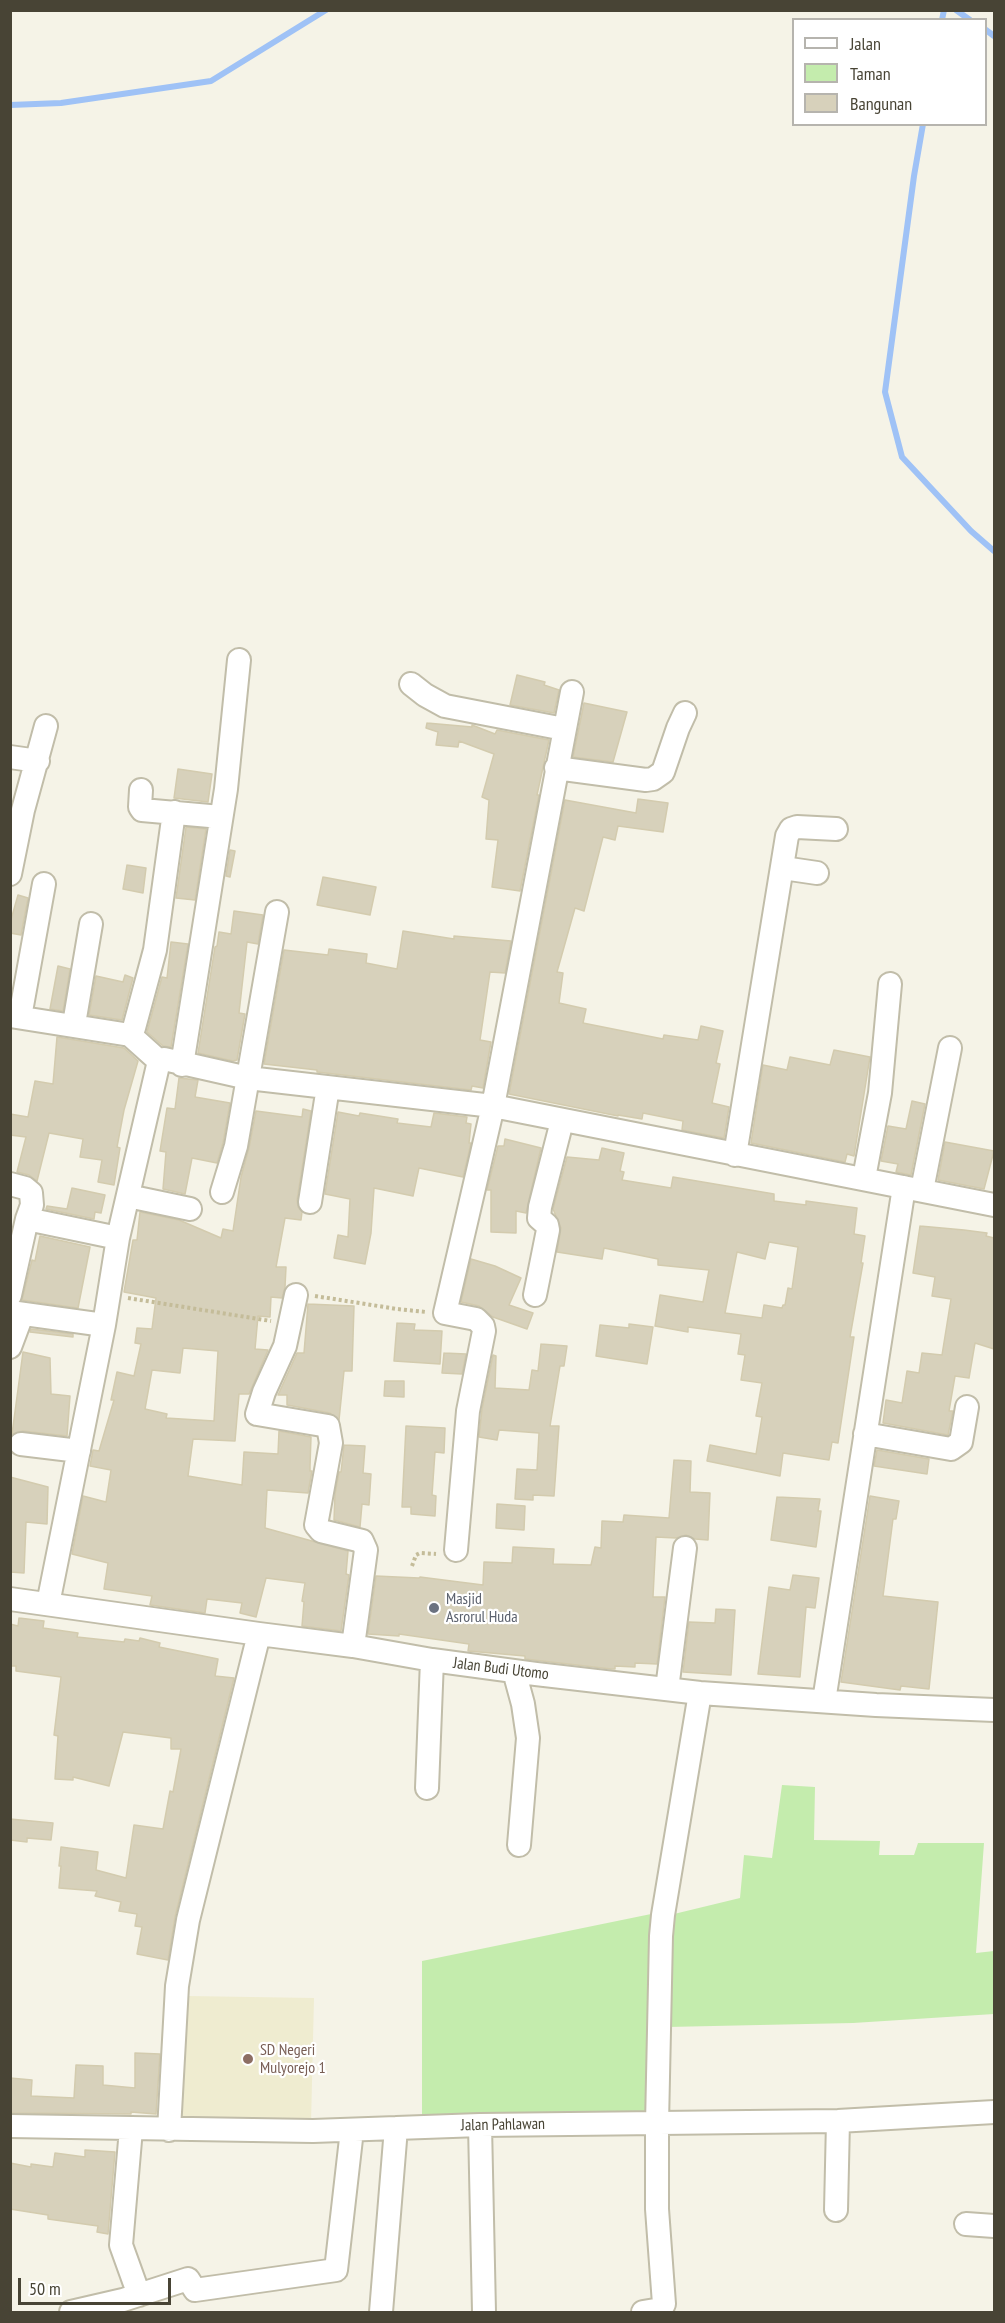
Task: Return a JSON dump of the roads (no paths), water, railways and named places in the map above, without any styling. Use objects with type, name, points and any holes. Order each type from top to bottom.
[{"type":"street","points":[[182,1065],[222,817],[239,660]]},
{"type":"street","points":[[411,684],[445,706],[564,729]]},
{"type":"street","points":[[456,1551],[468,1411],[484,1331],[483,1326],[476,1319],[445,1313],[493,1106],[572,692]]},
{"type":"street","points":[[556,768],[653,779],[663,771],[678,728],[686,713]]},
{"type":"street","points":[[10,874],[23,810],[46,726]]},
{"type":"street","points":[[10,757],[38,761]]},
{"type":"street","points":[[141,790],[140,807],[142,810],[222,817]]},
{"type":"street","points":[[130,1035],[134,1028],[155,950],[174,812]]},
{"type":"street","points":[[735,1155],[787,836],[791,829],[797,826],[836,830]]},
{"type":"street","points":[[783,868],[817,873]]},
{"type":"street","points":[[44,884],[15,1016],[130,1035],[159,1061]]},
{"type":"street","points":[[222,1192],[236,1146],[277,912]]},
{"type":"street","points":[[74,1024],[91,924]]},
{"type":"street","points":[[864,1178],[880,1094],[890,984]]},
{"type":"street","points":[[824,1701],[865,1434],[913,1189],[950,1048]]},
{"type":"street","points":[[159,1061],[164,1059],[182,1065],[248,1078],[493,1106],[994,1205]]},
{"type":"street","points":[[48,1604],[104,1325],[118,1238],[159,1061]]},
{"type":"street","points":[[310,1202],[328,1087]]},
{"type":"street","points":[[535,1295],[548,1230],[547,1225],[539,1218],[540,1207],[562,1121]]},
{"type":"street","points":[[10,1184],[25,1188],[31,1193],[32,1205],[12,1281]]},
{"type":"street","points":[[128,1196],[190,1209]]},
{"type":"street","points":[[27,1219],[118,1238]]},
{"type":"street","points":[[296,1296],[285,1346],[257,1414],[328,1426],[332,1443],[316,1525],[321,1531],[362,1541],[366,1550],[353,1646]]},
{"type":"street","points":[[10,1347],[16,1313],[104,1325]]},
{"type":"street","points":[[865,1434],[951,1449],[961,1442],[967,1407]]},
{"type":"street","points":[[21,1444],[79,1451]]},
{"type":"street","points":[[667,1689],[685,1548]]},
{"type":"street","name":"Jalan Budi Utomo","points":[[10,1599],[353,1646],[432,1660],[700,1693],[994,1710]]},
{"type":"street","points":[[169,2130],[177,1986],[188,1920],[259,1634]]},
{"type":"street","points":[[427,1788],[432,1660]]},
{"type":"street","points":[[514,1671],[524,1704],[528,1738],[519,1845]]},
{"type":"street","points":[[643,2313],[660,2308],[664,2304],[657,2209],[663,1915],[700,1693]]},
{"type":"street","name":"Jalan Pahlawan","points":[[10,2126],[169,2130],[352,2130],[480,2125],[838,2121],[994,2112]]},
{"type":"street","points":[[836,2210],[838,2121]]},
{"type":"street","points":[[480,2125],[484,2313]]},
{"type":"street","points":[[381,2313],[396,2128]]},
{"type":"street","points":[[131,2129],[121,2245],[140,2295]]},
{"type":"street","points":[[71,2313],[140,2295],[188,2279],[195,2290],[336,2270],[352,2130]]},
{"type":"street","points":[[966,2224],[994,2226]]},
{"type":"waterway","points":[[10,105],[61,103],[211,81],[326,10]]},
{"type":"waterway","points":[[942,18],[944,10]]},
{"type":"waterway","points":[[956,10],[967,18]]},
{"type":"waterway","points":[[987,31],[994,36]]},
{"type":"waterway","points":[[923,126],[885,392],[902,457],[971,531],[994,551]]},
{"type":"place","name":"Masjid Asrorul Huda","points":[[434,1608]]},
{"type":"place","name":"SD Negeri Mulyorejo 1","points":[[248,2059]]}]
